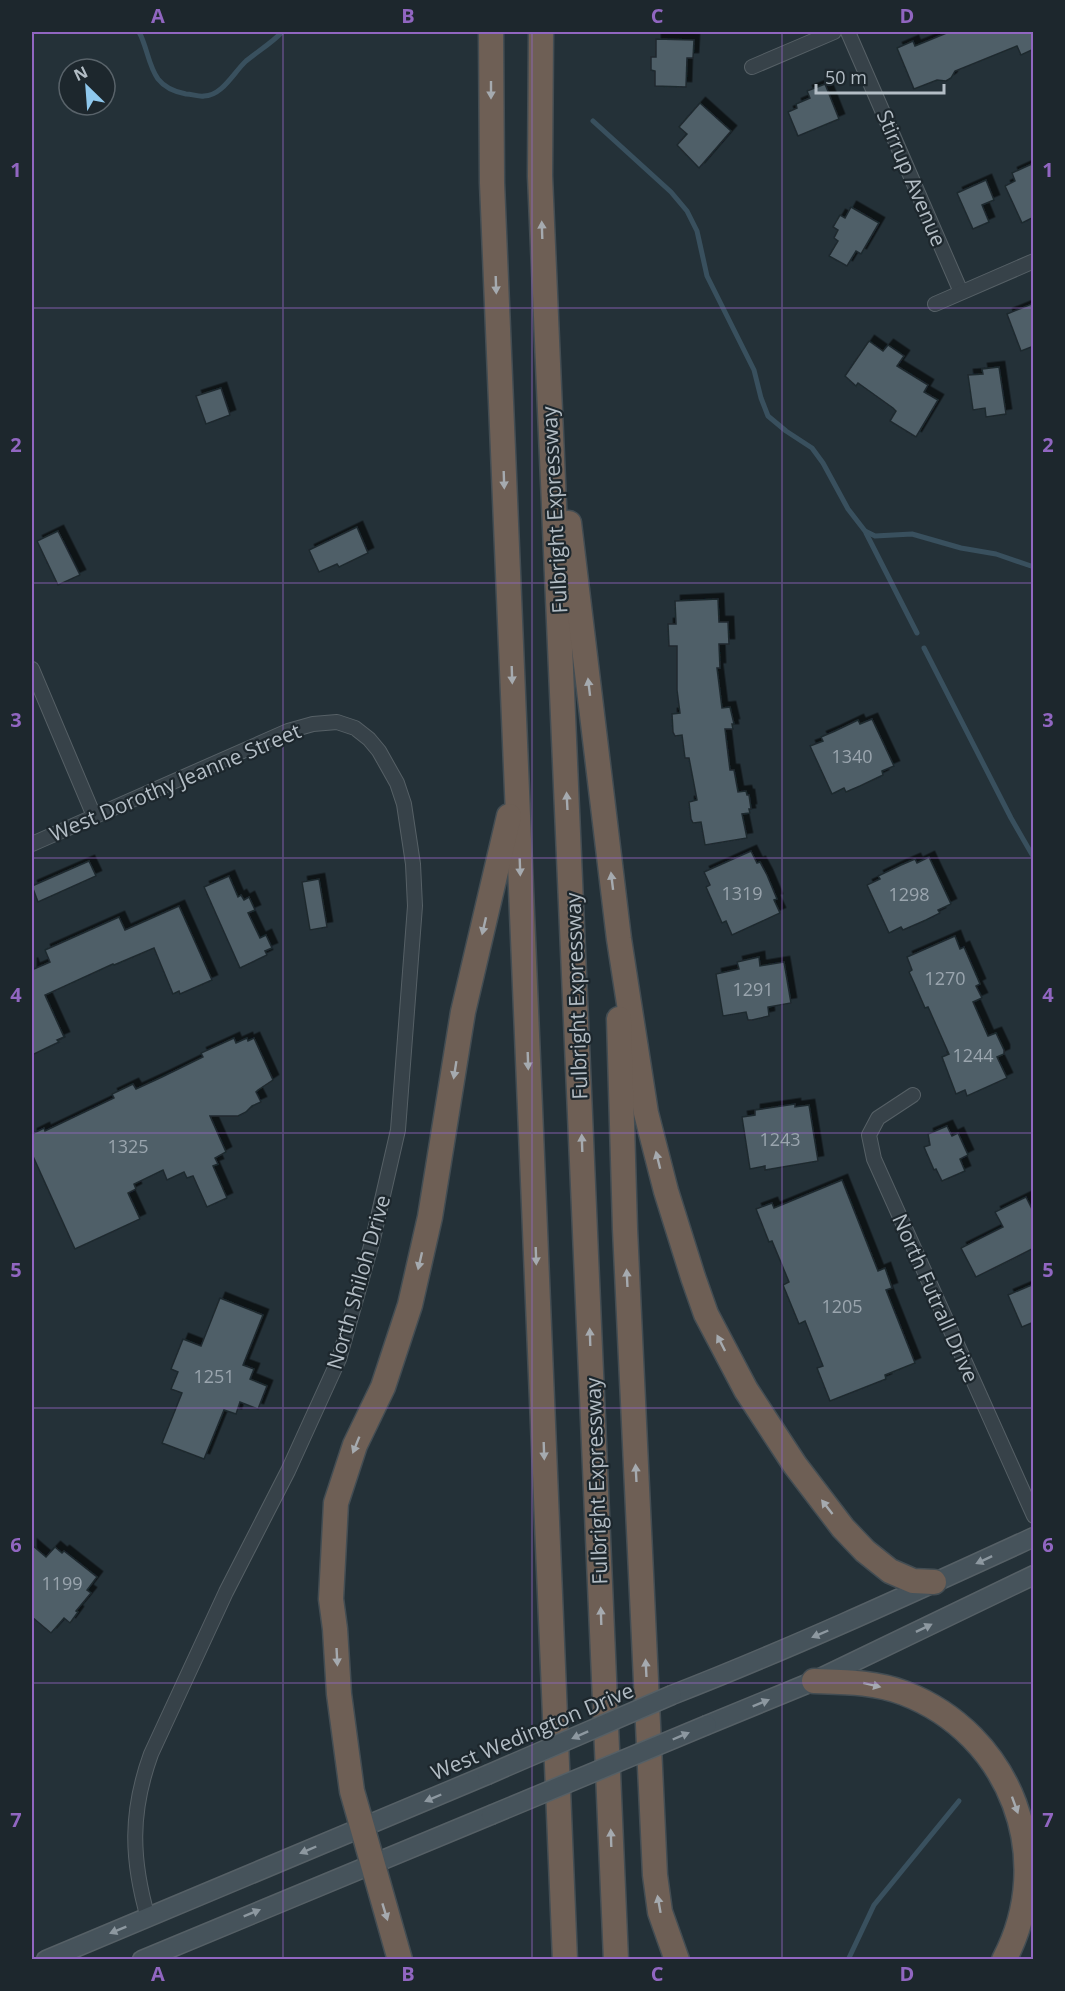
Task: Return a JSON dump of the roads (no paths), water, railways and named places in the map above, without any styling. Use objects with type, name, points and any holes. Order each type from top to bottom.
[{"type":"highway","points":[[491,32],[492,183],[566,1959]]},
{"type":"highway","name":"Fulbright Expressway","points":[[541,32],[540,176],[615,1959]]},
{"type":"highway","points":[[546,330],[619,939],[646,1113],[666,1191],[706,1314],[746,1390],[770,1428],[843,1528],[865,1551],[890,1571],[913,1581],[934,1582]]},
{"type":"highway","points":[[400,1959],[352,1791],[339,1694],[331,1599],[336,1503],[355,1445],[383,1387],[410,1305],[430,1217],[463,1012],[516,787]]},
{"type":"highway","points":[[619,939],[619,1060],[625,1218],[655,1875],[660,1912],[677,1959]]},
{"type":"highway","points":[[814,1681],[864,1682],[904,1693],[946,1715],[982,1747],[1007,1783],[1022,1824],[1028,1868],[1026,1902],[1012,1944],[1004,1959]]},
{"type":"main road","name":"West Wedington Drive","points":[[46,1959],[733,1671],[1034,1537]]},
{"type":"main road","points":[[142,1959],[814,1681],[1034,1575]]},
{"type":"street","points":[[752,67],[834,32]]},
{"type":"street","name":"Stirrup Avenue","points":[[848,32],[961,292]]},
{"type":"street","points":[[935,304],[1034,261]]},
{"type":"street","points":[[32,669],[94,816]]},
{"type":"street","name":"West Dorothy Jeanne Street","points":[[32,844],[288,731],[313,723],[337,722],[355,728]]},
{"type":"street","name":"North Shiloh Drive","points":[[148,1918],[135,1855],[134,1822],[143,1774],[226,1592],[288,1471],[339,1359],[353,1317],[398,1130],[415,906],[413,864],[404,804],[397,783],[379,751],[355,728]]},
{"type":"street","name":"North Futrall Drive","points":[[913,1095],[878,1118],[869,1135],[874,1159],[1034,1515]]},
{"type":"waterway","points":[[139,32],[152,68],[161,82],[178,92],[202,96],[210,95],[222,88],[246,61],[282,32]]},
{"type":"waterway","points":[[593,121],[671,192],[687,211],[697,231],[707,276],[754,370],[768,416],[812,448],[823,463],[848,509],[865,531],[875,536],[912,534],[961,548],[996,554],[1034,567]]},
{"type":"waterway","points":[[866,533],[917,633]]},
{"type":"waterway","points":[[924,648],[1011,818],[1034,858]]},
{"type":"waterway","points":[[848,1960],[874,1905],[959,1801]]}]
